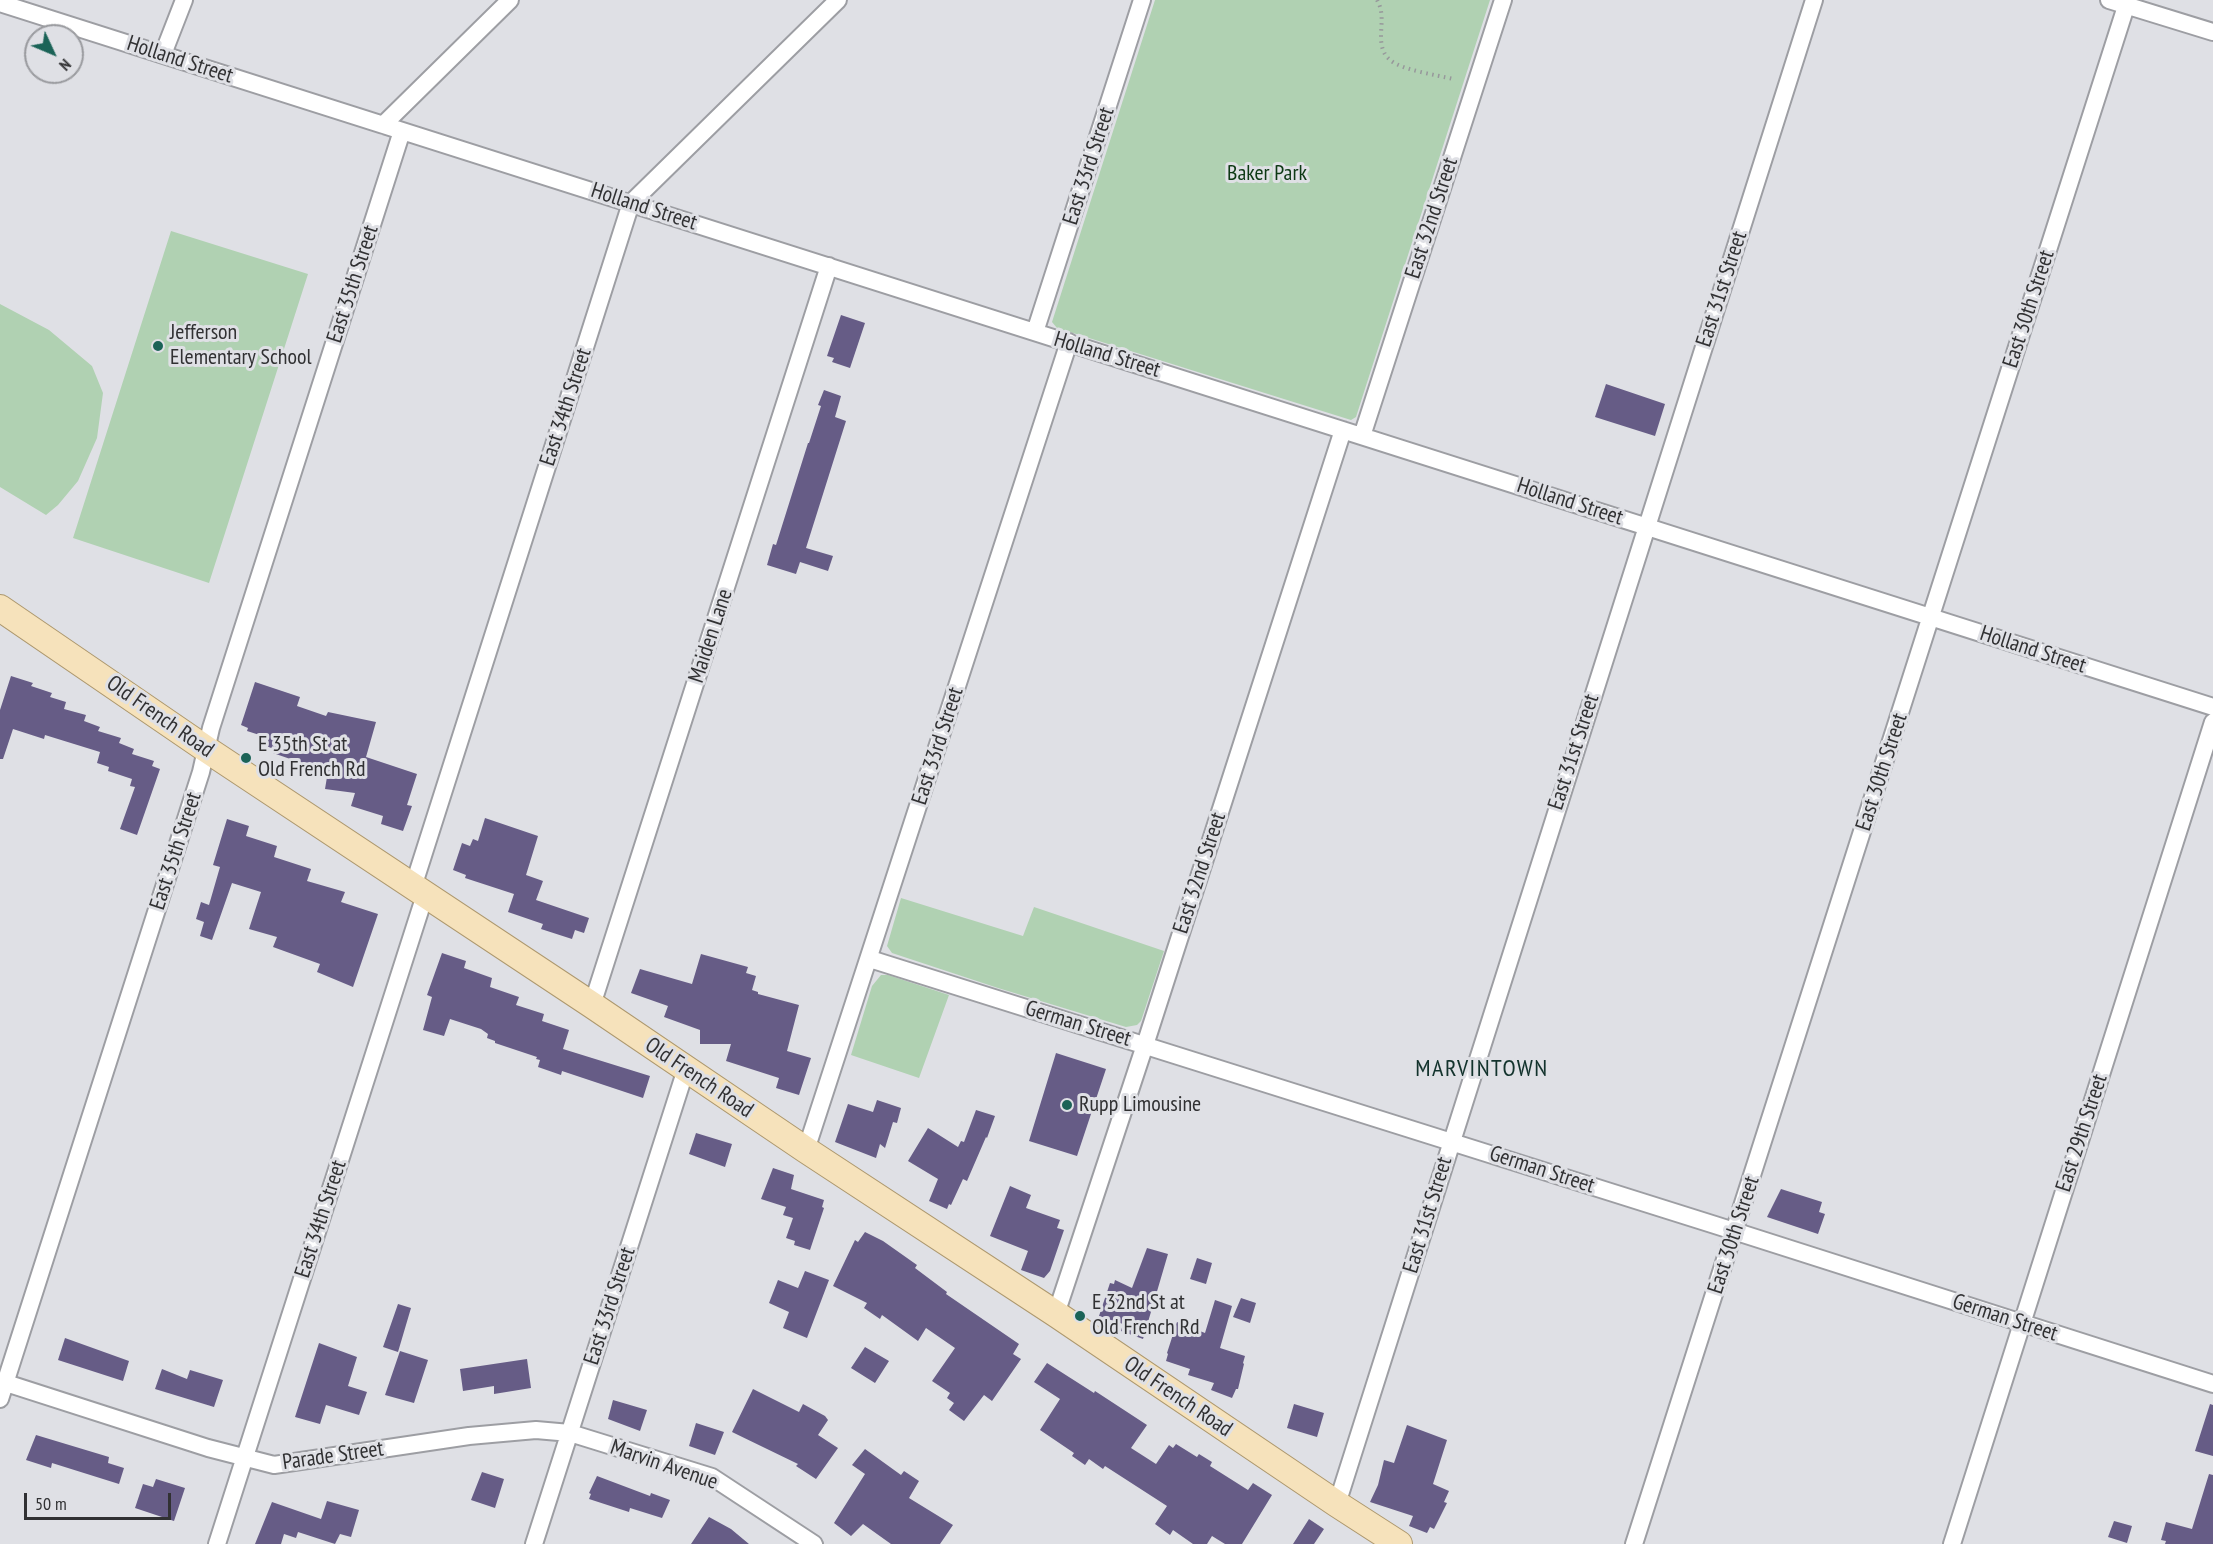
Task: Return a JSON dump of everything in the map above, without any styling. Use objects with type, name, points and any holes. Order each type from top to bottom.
[{"type":"main road","name":"Old French Road","points":[[0,608],[206,749],[1399,1544]]},
{"type":"street","points":[[163,54],[184,0]]},
{"type":"street","points":[[383,124],[510,0]]},
{"type":"street","name":"East 34th Street","points":[[217,1544],[631,203],[838,0]]},
{"type":"street","name":"East 33rd Street","points":[[1035,332],[1142,0]]},
{"type":"street","name":"East 32nd Street","points":[[1362,436],[1503,0]]},
{"type":"street","name":"East 31st Street","points":[[1337,1504],[1814,0]]},
{"type":"street","points":[[2109,0],[2127,3],[2213,32]]},
{"type":"street","name":"Holland Street","points":[[0,3],[2213,708]]},
{"type":"street","name":"East 30th Street","points":[[1634,1544],[2127,3]]},
{"type":"street","name":"East 35th Street","points":[[0,1399],[3,1382],[201,772],[211,728],[402,131]]},
{"type":"street","name":"Maiden Lane","points":[[592,1005],[829,266]]},
{"type":"street","name":"East 33rd Street","points":[[806,1150],[1069,342]]},
{"type":"street","name":"East 32nd Street","points":[[1056,1314],[1145,1045],[1342,430]]},
{"type":"street","name":"East 29th Street","points":[[1952,1544],[2213,722]]},
{"type":"street","name":"German Street","points":[[870,959],[1736,1231],[2213,1384]]},
{"type":"street","name":"East 33rd Street","points":[[534,1544],[686,1069]]},
{"type":"street","name":"Parade Street","points":[[3,1382],[208,1448],[274,1465],[469,1436],[536,1430],[570,1433]]},
{"type":"street","name":"Marvin Avenue","points":[[570,1433],[712,1477],[814,1544]]},
{"type":"path","points":[[1377,0],[1382,10],[1381,42],[1384,53],[1390,60],[1453,79]]},
{"type":"green space","name":"Baker Park","points":[[1155,0],[1490,0],[1356,417],[1351,420],[1057,328],[1052,322]]},
{"type":"green space","points":[[171,231],[308,274],[209,583],[73,538]]},
{"type":"green space","points":[[0,304],[49,330],[92,366],[103,393],[97,438],[78,481],[58,505],[46,515],[0,487]]},
{"type":"green space","points":[[901,898],[1023,936],[1034,907],[1164,951],[1141,1021],[1137,1025],[1126,1027],[892,953],[887,946]]},
{"type":"green space","points":[[881,975],[888,975],[949,995],[919,1078],[851,1055],[872,986]]},
{"type":"building","points":[[841,315],[865,323],[850,368],[832,362],[834,358],[827,356]]},
{"type":"building","points":[[1606,384],[1665,404],[1655,436],[1595,417]]},
{"type":"building","points":[[824,390],[841,396],[835,417],[846,421],[806,548],[833,556],[828,571],[800,562],[796,574],[767,565],[773,544],[776,545],[821,406],[818,405]]},
{"type":"building","points":[[11,676],[33,683],[31,686],[52,693],[50,697],[66,702],[64,709],[86,715],[84,721],[100,727],[98,731],[121,738],[119,743],[134,749],[132,754],[154,761],[152,766],[160,769],[137,835],[120,829],[135,787],[130,786],[132,779],[108,771],[109,767],[97,763],[100,752],[45,735],[44,739],[13,729],[3,759],[0,759],[0,710]]},
{"type":"building","points":[[255,682],[300,697],[297,706],[326,716],[328,712],[376,722],[366,757],[417,774],[407,805],[412,806],[403,831],[381,824],[383,816],[351,806],[355,793],[325,789],[327,777],[294,766],[296,761],[273,753],[274,749],[266,746],[269,738],[247,731],[248,728],[241,725]]},
{"type":"building","points":[[485,818],[538,836],[526,875],[543,881],[536,900],[589,918],[584,933],[575,930],[572,939],[541,929],[543,924],[508,912],[514,894],[465,878],[466,875],[453,870],[462,843],[470,846],[473,839],[478,841]]},
{"type":"building","points":[[227,819],[249,826],[246,836],[277,846],[274,857],[311,869],[307,881],[345,892],[341,902],[378,914],[353,987],[317,972],[320,964],[273,947],[277,937],[249,929],[261,892],[232,883],[212,940],[200,936],[204,922],[196,919],[201,902],[209,905],[220,867],[213,865]]},
{"type":"building","points":[[442,953],[466,961],[464,968],[492,978],[490,987],[519,997],[516,1005],[544,1014],[542,1021],[569,1030],[563,1049],[650,1076],[643,1098],[562,1071],[561,1075],[538,1067],[540,1060],[536,1059],[537,1057],[495,1043],[487,1038],[488,1034],[481,1029],[450,1019],[444,1036],[423,1030],[432,997],[427,995]]},
{"type":"building","points":[[701,954],[748,967],[746,973],[756,976],[752,990],[758,994],[799,1005],[787,1051],[811,1058],[799,1095],[776,1088],[779,1078],[726,1061],[731,1044],[700,1044],[700,1030],[664,1017],[668,1006],[631,993],[640,969],[692,984]]},
{"type":"building","name":"Rupp Limousine","points":[[1056,1053],[1106,1069],[1077,1156],[1029,1141]]},
{"type":"building","points":[[877,1100],[901,1108],[897,1123],[893,1122],[885,1148],[880,1144],[876,1158],[835,1142],[848,1104],[873,1112]]},
{"type":"building","points":[[976,1110],[995,1116],[967,1181],[963,1179],[947,1209],[929,1201],[938,1179],[908,1161],[928,1128],[958,1147],[961,1141],[964,1142]]},
{"type":"building","points":[[696,1133],[732,1144],[725,1167],[689,1154]]},
{"type":"building","points":[[773,1168],[794,1175],[791,1189],[824,1200],[822,1207],[824,1208],[810,1250],[794,1245],[795,1241],[786,1238],[793,1218],[783,1215],[786,1207],[761,1199]]},
{"type":"building","points":[[1010,1186],[1031,1195],[1026,1208],[1060,1220],[1057,1228],[1064,1230],[1050,1271],[1044,1278],[1021,1270],[1028,1251],[990,1236]]},
{"type":"building","points":[[1781,1189],[1822,1202],[1819,1212],[1825,1214],[1818,1234],[1767,1217]]},
{"type":"building","points":[[865,1232],[883,1241],[917,1265],[915,1268],[947,1292],[946,1294],[1019,1344],[1013,1354],[1021,1359],[992,1401],[984,1395],[964,1421],[949,1410],[954,1403],[947,1398],[950,1393],[932,1381],[955,1348],[926,1328],[918,1341],[882,1315],[880,1319],[864,1308],[867,1303],[833,1286],[855,1240],[858,1242]]},
{"type":"building","points":[[1147,1248],[1168,1254],[1143,1339],[1121,1331],[1123,1324],[1099,1316],[1110,1283],[1114,1284],[1115,1280],[1132,1288]]},
{"type":"building","points":[[1197,1258],[1212,1263],[1206,1284],[1190,1279]]},
{"type":"building","points":[[805,1271],[829,1280],[807,1338],[783,1328],[789,1312],[769,1303],[778,1280],[798,1288]]},
{"type":"building","points":[[1241,1298],[1256,1303],[1250,1323],[1233,1317]]},
{"type":"building","points":[[1215,1300],[1232,1306],[1220,1348],[1245,1356],[1238,1389],[1232,1398],[1211,1390],[1214,1383],[1188,1375],[1190,1369],[1166,1361],[1177,1322],[1205,1333]]},
{"type":"building","points":[[398,1304],[411,1308],[398,1352],[383,1347]]},
{"type":"building","points":[[65,1338],[129,1361],[123,1381],[58,1360]]},
{"type":"building","points":[[319,1343],[357,1357],[348,1386],[367,1392],[359,1415],[326,1405],[320,1424],[295,1417]]},
{"type":"building","points":[[865,1347],[889,1361],[875,1383],[851,1368]]},
{"type":"building","points":[[400,1351],[428,1360],[414,1403],[385,1395]]},
{"type":"building","points":[[527,1359],[531,1388],[494,1394],[494,1386],[463,1391],[460,1369]]},
{"type":"building","points":[[1047,1363],[1147,1425],[1131,1448],[1156,1464],[1169,1445],[1173,1448],[1176,1444],[1197,1457],[1199,1454],[1212,1462],[1210,1466],[1248,1490],[1253,1483],[1272,1495],[1242,1544],[1225,1544],[1212,1536],[1207,1544],[1193,1544],[1173,1530],[1170,1535],[1155,1524],[1167,1506],[1105,1466],[1103,1469],[1089,1459],[1085,1465],[1072,1456],[1074,1453],[1040,1430],[1060,1399],[1034,1382]]},
{"type":"building","points":[[162,1369],[187,1379],[190,1370],[223,1380],[214,1407],[155,1389]]},
{"type":"building","points":[[753,1389],[799,1412],[803,1404],[828,1420],[818,1435],[838,1448],[816,1479],[796,1466],[798,1464],[732,1432]]},
{"type":"building","points":[[613,1400],[647,1410],[640,1431],[608,1419]]},
{"type":"building","points":[[1294,1404],[1324,1413],[1317,1437],[1287,1428]]},
{"type":"building","points":[[2210,1404],[2213,1405],[2213,1456],[2195,1451]]},
{"type":"building","points":[[696,1423],[724,1432],[715,1455],[689,1446]]},
{"type":"building","points":[[1407,1425],[1447,1440],[1433,1484],[1449,1491],[1444,1502],[1447,1503],[1434,1529],[1430,1527],[1427,1533],[1409,1526],[1413,1516],[1370,1502],[1378,1485],[1384,1460],[1394,1463]]},
{"type":"building","points":[[36,1435],[109,1457],[108,1463],[124,1468],[119,1484],[52,1463],[51,1468],[26,1460]]},
{"type":"building","points":[[865,1449],[901,1475],[904,1471],[919,1481],[909,1498],[953,1525],[940,1544],[891,1544],[863,1524],[851,1536],[834,1523],[865,1474],[852,1465]]},
{"type":"building","points":[[482,1472],[504,1479],[495,1508],[471,1500]]},
{"type":"building","points":[[2209,1474],[2213,1475],[2213,1544],[2165,1544],[2166,1541],[2161,1540],[2166,1522],[2192,1529]]},
{"type":"building","points":[[597,1476],[650,1496],[651,1493],[670,1500],[662,1518],[630,1508],[629,1512],[589,1499],[591,1494],[589,1493]]},
{"type":"building","points":[[156,1479],[185,1488],[174,1521],[135,1508],[143,1484],[153,1487]]},
{"type":"building","points":[[327,1501],[359,1510],[351,1537],[340,1534],[335,1544],[298,1532],[296,1538],[284,1534],[281,1544],[255,1544],[272,1502],[321,1519]]},
{"type":"building","points":[[709,1517],[731,1529],[749,1544],[691,1544]]},
{"type":"building","points":[[1309,1519],[1324,1529],[1314,1544],[1293,1544]]},
{"type":"building","points":[[2114,1521],[2132,1526],[2127,1543],[2108,1537]]},
{"type":"place","name":"Jefferson Elementary School","points":[[158,346]]},
{"type":"place","name":"E 35th St at Old French Rd","points":[[246,758]]},
{"type":"place","name":"Rupp Limousine","points":[[1067,1105]]},
{"type":"place","name":"E 32nd St at Old French Rd","points":[[1080,1316]]},
{"type":"district","name":"MARVINTOWN","points":[[1482,1069]]}]
